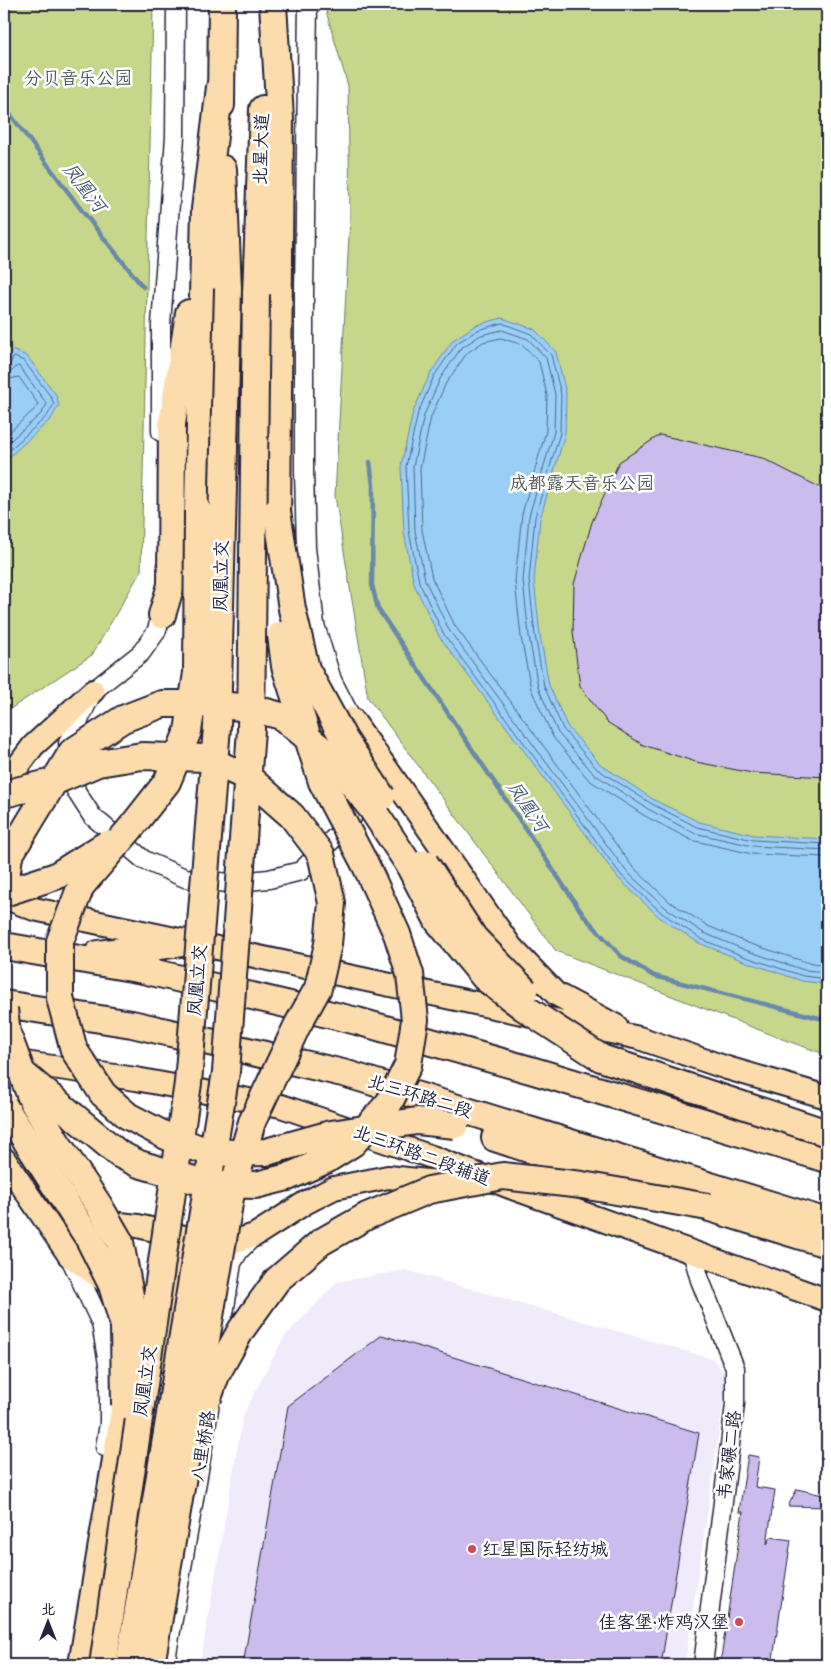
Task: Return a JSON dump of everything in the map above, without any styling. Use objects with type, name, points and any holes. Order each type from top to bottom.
[{"type":"highway","name":"北星大道","points":[[222,4],[220,87],[228,289]]},
{"type":"highway","points":[[272,4],[280,118]]},
{"type":"highway","name":"北星大道","points":[[268,292],[262,129],[272,4]]},
{"type":"highway","points":[[4,1059],[119,1154],[139,1164],[194,1180],[220,1184],[256,1185],[288,1176],[326,1160],[353,1143],[389,1104],[408,1065],[415,1020],[410,974],[397,934],[322,782],[285,666],[281,634],[268,292],[280,118],[282,4]]},
{"type":"highway","points":[[162,614],[171,585],[172,424],[206,209],[220,87]]},
{"type":"highway","points":[[206,209],[196,673],[188,731],[167,782],[81,886],[60,941],[60,998],[74,1050],[103,1094],[128,1116],[166,1136],[200,1149],[230,1153],[266,1152],[331,1134],[417,1121],[456,1125],[740,1218],[827,1244]]},
{"type":"highway","name":"凤凰立交","points":[[103,1665],[188,1083],[218,727],[228,289]]},
{"type":"highway","name":"凤凰立交","points":[[129,1665],[226,1072],[251,730],[268,292]]},
{"type":"highway","points":[[277,511],[292,609],[306,669],[344,738],[474,938],[514,980],[601,1058]]},
{"type":"highway","points":[[130,829],[56,876],[4,893],[9,856],[72,752],[123,720],[162,704],[207,704],[252,708],[281,716],[331,757],[372,809],[408,863],[438,922],[485,978],[523,1007],[601,1058],[827,1133]]},
{"type":"highway","points":[[4,794],[53,782],[98,763],[142,756],[205,758],[249,778],[292,816],[321,854],[332,903],[328,944],[318,988],[297,1026],[252,1122],[230,1198],[151,1665]]},
{"type":"highway","points":[[72,958],[189,942]]},
{"type":"highway","points":[[4,946],[143,970],[357,1021],[534,1071],[827,1159]]},
{"type":"highway","name":"北三环路二段","points":[[4,1004],[132,1024],[347,1074],[827,1222]]},
{"type":"highway","points":[[4,1009],[7,1033],[32,1100],[120,1242],[135,1322],[125,1405],[82,1665]]},
{"type":"highway","points":[[4,1106],[89,1239],[112,1285],[124,1326],[125,1405]]},
{"type":"highway","points":[[185,1470],[216,1375],[246,1323],[277,1280],[321,1242],[367,1216],[429,1190],[504,1176],[582,1185],[708,1207]]},
{"type":"main road","points":[[4,785],[33,746],[93,691]]},
{"type":"main road","points":[[352,719],[510,947],[556,994],[639,1038]]},
{"type":"main road","points":[[4,897],[34,909]]},
{"type":"main road","points":[[4,902],[639,1038],[727,1068],[827,1097]]},
{"type":"main road","name":"北三环路二段辅道","points":[[4,1059],[136,1079],[281,1106],[432,1157],[518,1190],[827,1300]]},
{"type":"main road","points":[[4,1159],[69,1255],[101,1277],[143,1311],[159,1327],[165,1345],[166,1361]]},
{"type":"main road","points":[[69,1255],[101,1232],[120,1224],[213,1244],[229,1244],[254,1235],[305,1203],[334,1188],[388,1177],[518,1190]]},
{"type":"main road","points":[[166,1361],[183,1237]]},
{"type":"street","points":[[176,4],[175,137],[161,324],[162,614],[156,632],[141,653],[93,691],[68,743],[76,791],[92,816],[144,860],[185,878],[228,883],[270,880],[301,871],[350,821],[356,802],[352,719],[332,680],[315,625],[306,548],[304,313],[308,4]]},
{"type":"street","name":"八里桥路","points":[[165,1665],[232,1263],[239,1251],[254,1235]]},
{"type":"street","name":"韦家碾二路","points":[[692,1252],[700,1280],[735,1368],[735,1404],[703,1665]]},
{"type":"street","points":[[69,1255],[101,1324],[109,1370],[109,1424],[70,1665]]},
{"type":"street","points":[[123,1665],[166,1361]]},
{"type":"shaded area","name":"红星国际轻纺城","points":[[406,1270],[713,1359],[727,1377],[685,1665],[200,1665],[243,1415],[284,1337],[337,1282]]},
{"type":"green space","name":"分贝音乐公园","points":[[4,4],[153,4],[141,571],[92,655],[4,713]]},
{"type":"green space","name":"成都露天音乐公园","points":[[326,4],[827,4],[827,1055],[556,951],[368,698],[335,496],[350,217],[348,86],[326,11]]},
{"type":"water","points":[[502,318],[534,329],[556,352],[566,393],[565,434],[540,519],[534,580],[540,635],[549,685],[567,726],[600,764],[654,800],[699,822],[754,835],[827,839],[827,984],[802,981],[741,960],[699,943],[659,917],[618,878],[439,636],[414,584],[404,532],[401,466],[413,412],[430,374],[453,340],[476,325]]},
{"type":"water","points":[[12,350],[27,356],[56,395],[59,405],[51,419],[9,457],[4,474],[4,368]]},
{"type":"building","points":[[660,435],[762,458],[823,489],[827,493],[827,777],[752,773],[696,762],[643,745],[607,722],[580,686],[573,632],[574,584],[592,522],[619,462]]},
{"type":"building","name":"红星国际轻纺城","points":[[382,1335],[699,1433],[661,1665],[243,1665],[288,1406]]},
{"type":"building","points":[[748,1455],[759,1457],[755,1487],[775,1490],[767,1544],[771,1537],[791,1540],[772,1665],[720,1665],[743,1512],[739,1512]]},
{"type":"building","points":[[797,1489],[827,1496],[827,1507],[788,1506]]},
{"type":"waterway","name":"凤凰河","points":[[4,106],[83,212],[143,287]]},
{"type":"waterway","name":"凤凰河","points":[[370,462],[373,486],[372,585],[378,609],[584,916],[621,956],[654,976],[827,1020]]},
{"type":"place","name":"红星国际轻纺城","points":[[472,1549]]},
{"type":"place","name":"佳客堡·炸鸡汉堡","points":[[739,1622]]}]
